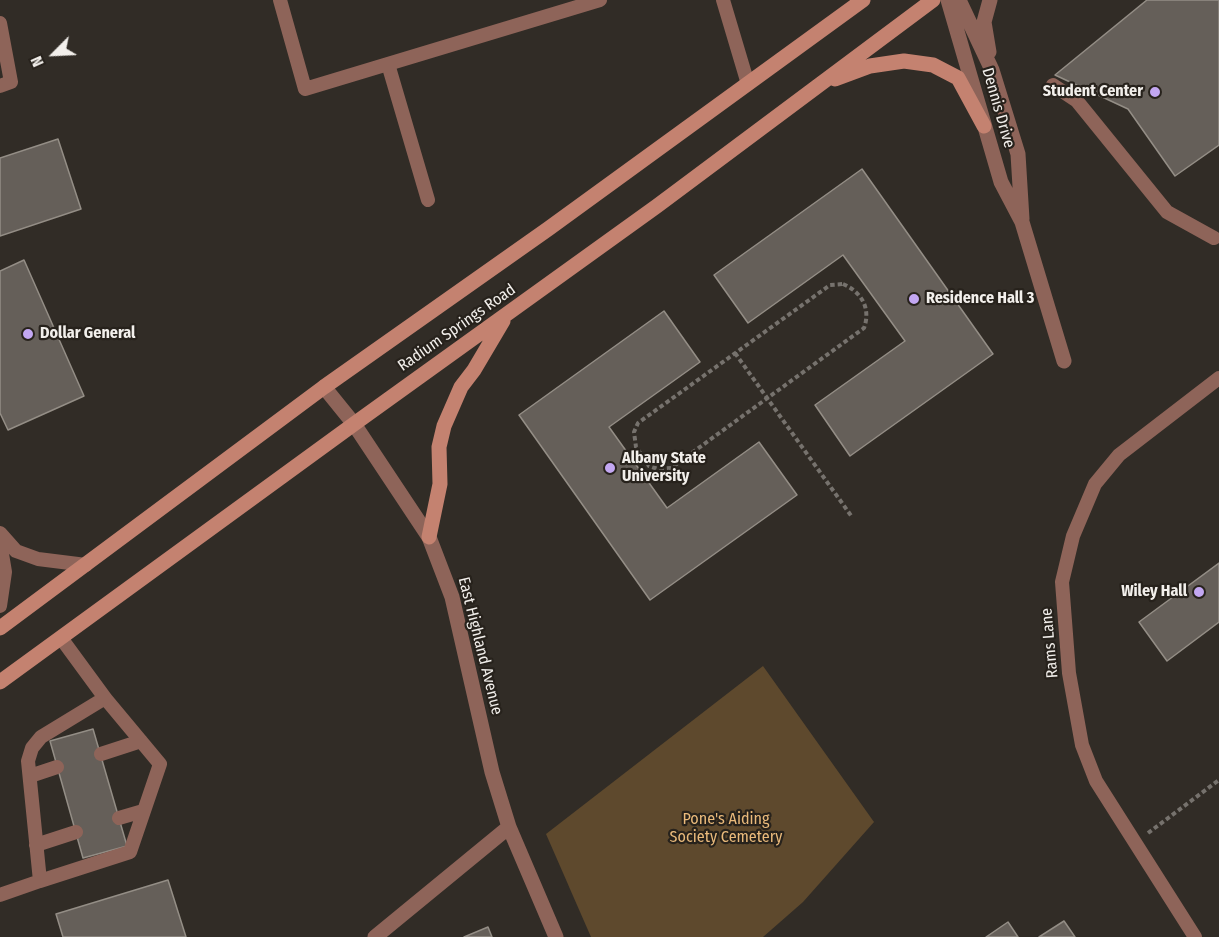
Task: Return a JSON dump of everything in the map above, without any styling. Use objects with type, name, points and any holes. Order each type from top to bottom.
[{"type":"main road","name":"Radium Springs Road","points":[[0,628],[324,387],[548,229],[862,0]]},
{"type":"main road","name":"Radium Springs Road","points":[[0,682],[657,206],[933,0]]},
{"type":"main road","points":[[821,84],[870,66],[904,61],[933,65],[958,78],[984,126]]},
{"type":"main road","points":[[429,537],[440,484],[439,447],[444,426],[461,387],[474,370],[506,316]]},
{"type":"street","name":"Dennis Drive","points":[[948,0],[1001,182],[1022,222],[1064,361]]},
{"type":"street","name":"Dennis Drive","points":[[959,0],[992,70],[1018,154],[1022,222]]},
{"type":"street","points":[[990,0],[984,22],[992,70]]},
{"type":"street","name":"East Highland Avenue","points":[[324,387],[354,424],[429,537],[452,597],[492,772],[509,827],[556,937]]},
{"type":"street","points":[[376,936],[509,827]]},
{"type":"lane","points":[[280,0],[305,89],[600,0]]},
{"type":"lane","points":[[723,0],[748,84]]},
{"type":"lane","points":[[0,23],[11,82],[0,86]]},
{"type":"lane","points":[[388,64],[428,200]]},
{"type":"lane","points":[[1053,85],[1077,101],[1167,212],[1214,238]]},
{"type":"lane","name":"Rams Lane","points":[[1195,937],[1096,781],[1082,745],[1069,673],[1062,582],[1073,536],[1095,484],[1119,455],[1219,378]]},
{"type":"lane","points":[[0,533],[16,551],[38,559],[86,565]]},
{"type":"lane","points":[[0,542],[5,572],[0,606]]},
{"type":"lane","points":[[0,895],[130,852],[160,764],[105,698],[61,638]]},
{"type":"lane","points":[[40,881],[28,761],[32,748],[41,737],[105,698]]},
{"type":"lane","points":[[101,754],[141,741]]},
{"type":"lane","points":[[30,776],[57,768]]},
{"type":"lane","points":[[119,818],[143,811]]},
{"type":"lane","points":[[36,845],[76,832]]},
{"type":"path","points":[[843,284],[854,288],[869,316],[864,328],[671,468],[658,469],[650,466],[636,447],[634,432],[638,423],[735,353],[830,285],[843,284]]},
{"type":"path","points":[[735,353],[852,517]]},
{"type":"path","points":[[1136,843],[1219,780]]},
{"type":"green space","name":"Pone's Aiding Society Cemetery","points":[[763,666],[874,822],[803,902],[763,937],[591,937],[546,834]]},
{"type":"building","name":"Student Center","points":[[1147,0],[1219,0],[1219,145],[1175,176],[1128,109],[1055,75]]},
{"type":"building","points":[[58,139],[81,209],[0,236],[0,158]]},
{"type":"building","name":"Residence Hall 3","points":[[862,169],[993,354],[850,456],[815,405],[905,341],[843,255],[748,323],[714,275]]},
{"type":"building","name":"Dollar General","points":[[24,260],[84,396],[8,430],[0,413],[0,271]]},
{"type":"building","points":[[664,311],[700,362],[609,427],[667,508],[759,442],[797,495],[650,600],[519,415]]},
{"type":"building","name":"Wiley Hall","points":[[1219,563],[1219,622],[1167,661],[1139,622]]},
{"type":"building","points":[[93,729],[127,846],[83,858],[50,741]]},
{"type":"building","points":[[168,880],[186,937],[63,937],[56,914]]},
{"type":"building","points":[[1064,921],[1075,937],[1039,937]]},
{"type":"building","points":[[1008,922],[1018,937],[986,937]]},
{"type":"building","points":[[488,927],[492,937],[464,937]]},
{"type":"place","name":"Student Center","points":[[1155,92]]},
{"type":"place","name":"Residence Hall 3","points":[[914,299]]},
{"type":"place","name":"Dollar General","points":[[28,334]]},
{"type":"place","name":"Albany State University","points":[[610,468]]},
{"type":"place","name":"Wiley Hall","points":[[1199,592]]}]
